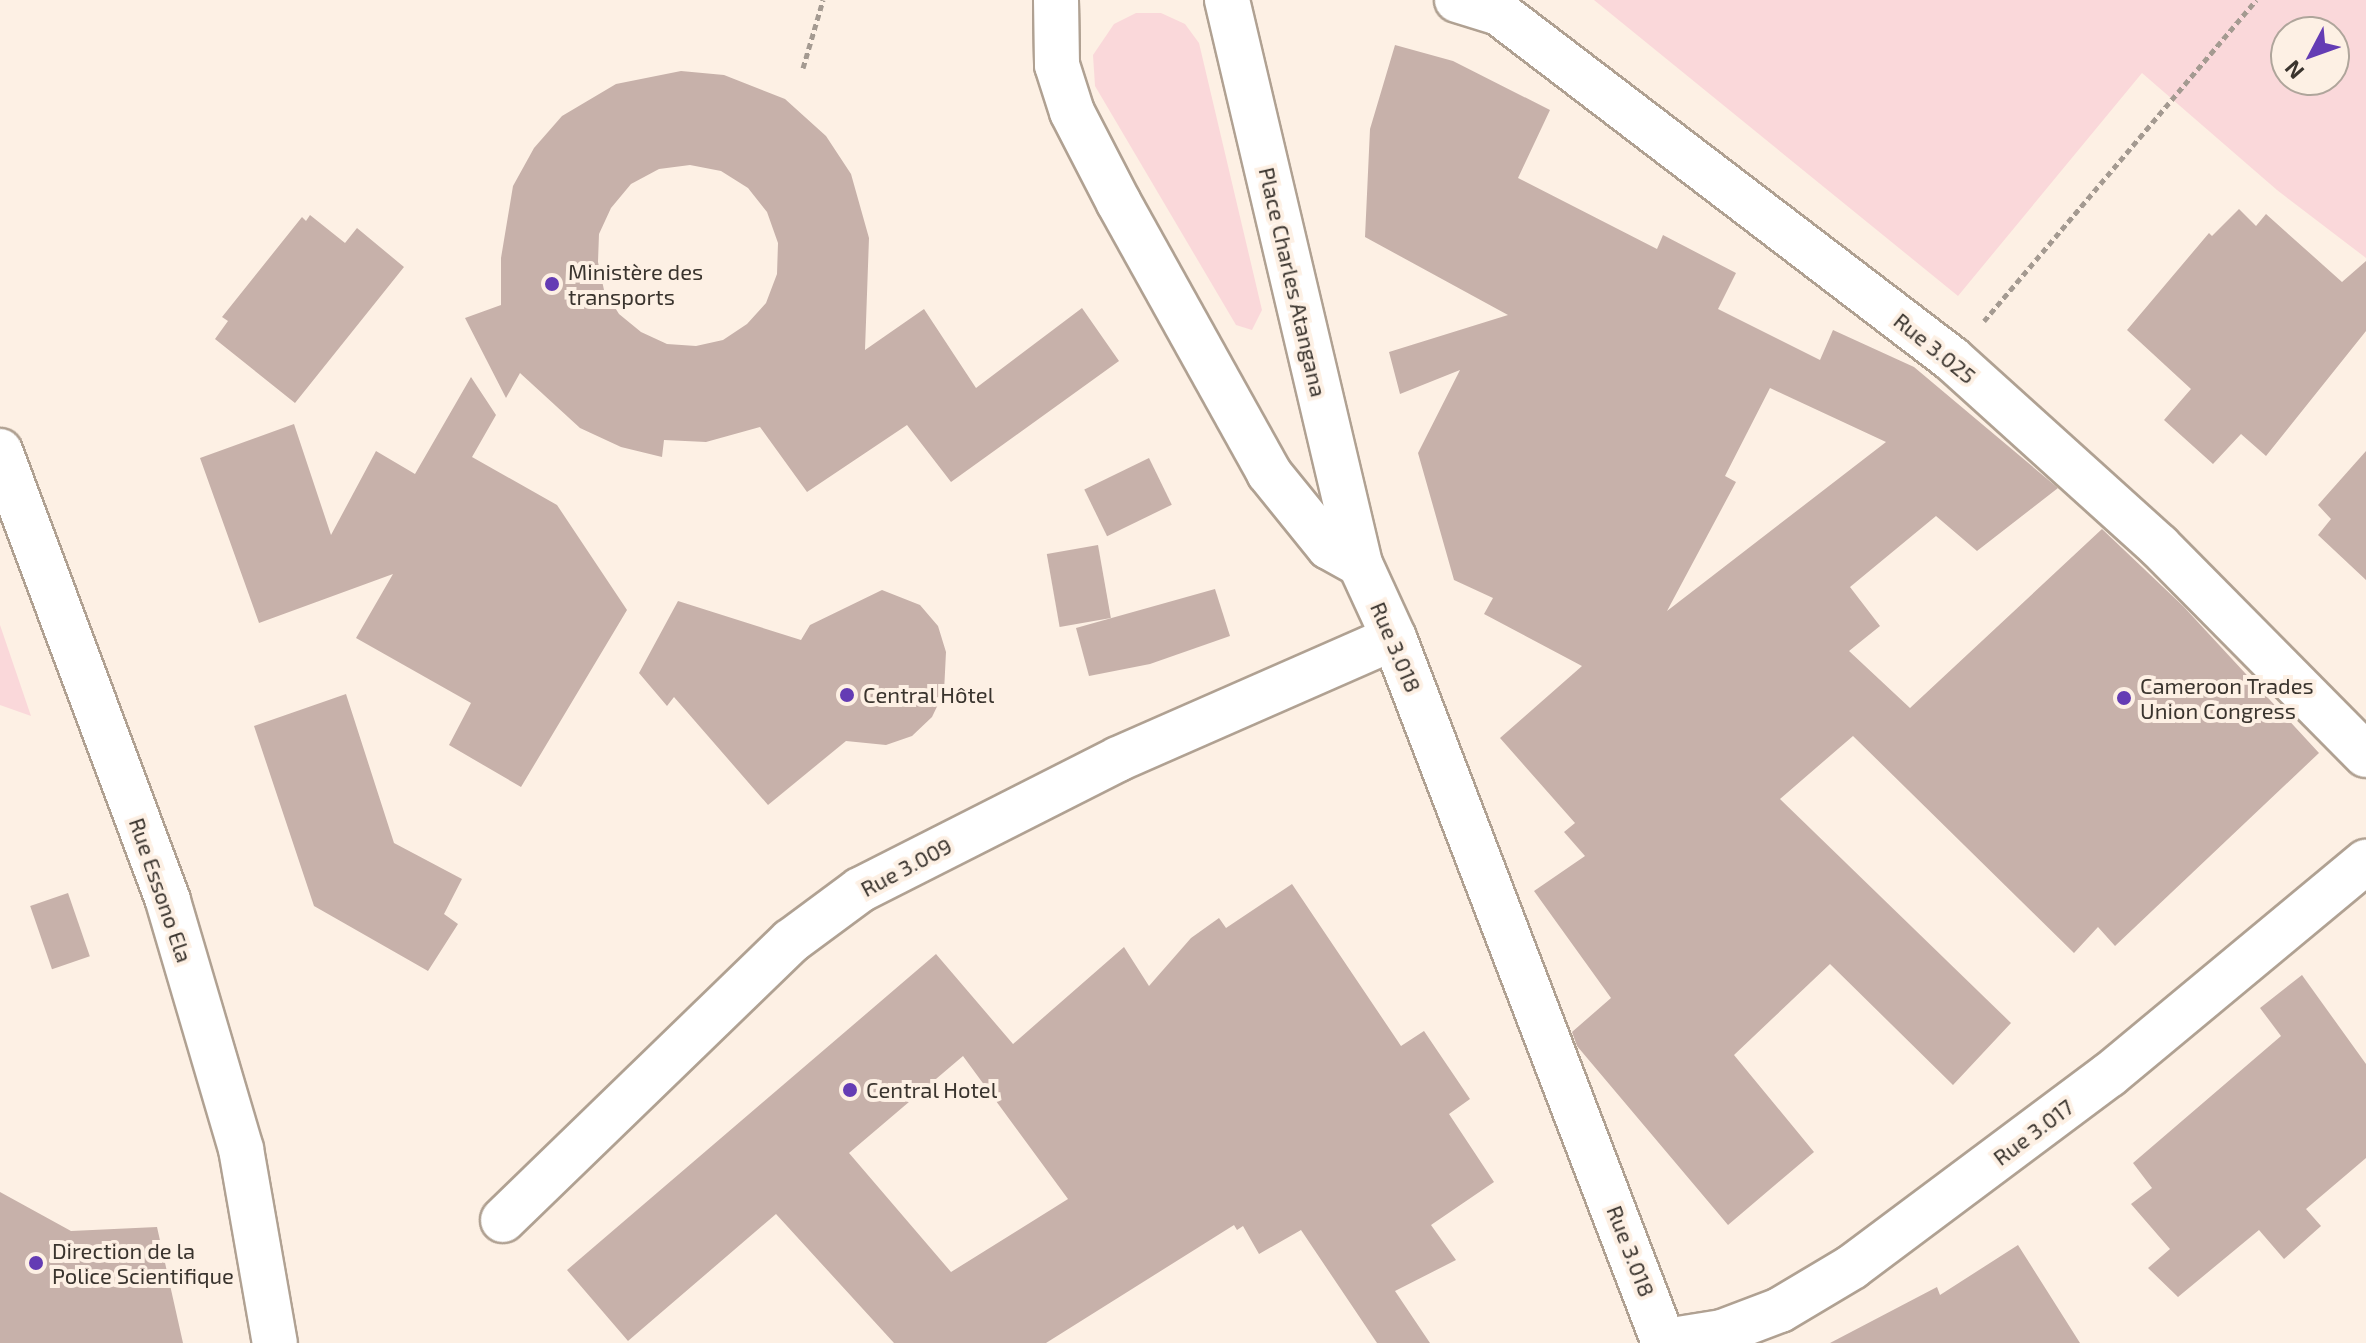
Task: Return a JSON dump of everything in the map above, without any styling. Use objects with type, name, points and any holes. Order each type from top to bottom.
[{"type":"street","points":[[1056,0],[1057,65],[1072,112],[1119,203],[1269,473],[1296,513],[1329,547],[1360,564]]},
{"type":"street","name":"Place Charles Atangana","points":[[1227,0],[1360,564]]},
{"type":"street","name":"Rue 3.025","points":[[1457,0],[1499,13],[1952,359],[2159,546],[2366,755]]},
{"type":"street","name":"Rue Essono Ela","points":[[0,451],[168,901],[241,1149],[275,1343]]},
{"type":"street","name":"Rue 3.018","points":[[1360,564],[1394,638],[1665,1342]]},
{"type":"street","name":"Rue 3.009","points":[[503,1220],[791,941],[860,890],[1118,759],[1394,638]]},
{"type":"street","name":"Rue 3.017","points":[[1665,1342],[1722,1332],[1780,1310],[1852,1267],[2109,1075],[2366,862]]},
{"type":"path","points":[[803,68],[823,0]]},
{"type":"path","points":[[1952,359],[2256,0]]},
{"type":"shaded area","points":[[1594,0],[2366,0],[2366,258],[2277,190],[2142,73],[1958,296]]},
{"type":"shaded area","points":[[1136,13],[1161,13],[1185,24],[1199,43],[1262,310],[1252,330],[1236,325],[1095,86],[1093,55],[1114,24]]},
{"type":"shaded area","points":[[0,625],[31,716],[0,705]]},
{"type":"building","points":[[1395,45],[1453,61],[1550,110],[1518,178],[1657,249],[1663,235],[1736,273],[1718,309],[1820,360],[1833,330],[1914,367],[2058,488],[1977,551],[1936,516],[1850,587],[1880,626],[1849,651],[1910,708],[2102,529],[2183,606],[2319,753],[2115,946],[2098,927],[2074,953],[1853,736],[1780,799],[2011,1023],[1953,1085],[1830,964],[1734,1055],[1814,1152],[1728,1225],[1577,1046],[1572,1032],[1611,998],[1534,891],[1585,856],[1564,832],[1575,823],[1500,738],[1582,666],[1484,614],[1493,598],[1454,580],[1418,453],[1460,370],[1400,394],[1389,352],[1508,315],[1365,237],[1370,129]],"holes":[[[1770,388],[1886,442],[1667,611],[1736,482],[1725,476]]]},
{"type":"building","name":"Ministère des transports","points":[[681,71],[724,75],[785,99],[826,136],[851,174],[869,238],[865,350],[924,309],[976,388],[1082,308],[1119,361],[951,482],[907,425],[807,492],[760,427],[706,442],[664,440],[662,457],[621,447],[580,428],[520,373],[506,398],[465,318],[501,305],[501,258],[513,186],[534,148],[562,116],[616,84]],"holes":[[[690,165],[721,171],[748,188],[767,212],[778,243],[777,274],[766,303],[747,324],[723,340],[696,346],[667,344],[641,332],[619,314],[604,290],[598,262],[599,234],[611,208],[631,184],[659,169]]]},
{"type":"building","points":[[2239,209],[2256,226],[2266,214],[2342,282],[2366,261],[2366,331],[2266,456],[2241,434],[2213,464],[2164,420],[2191,389],[2127,330],[2209,233],[2212,236]]},
{"type":"building","points":[[310,215],[345,243],[357,228],[404,267],[295,403],[215,339],[228,321],[222,317],[302,217],[306,221]]},
{"type":"building","points":[[471,377],[496,415],[472,457],[557,505],[627,610],[521,787],[449,745],[471,703],[356,638],[393,574],[259,623],[200,458],[294,424],[331,535],[376,451],[415,474]]},
{"type":"building","points":[[2366,451],[2366,580],[2318,535],[2331,519],[2318,505]]},
{"type":"building","points":[[1149,458],[1172,505],[1107,536],[1084,490]]},
{"type":"building","points":[[1098,545],[1111,618],[1060,627],[1047,554]]},
{"type":"building","points":[[1215,589],[1230,636],[1150,664],[1089,676],[1076,628]]},
{"type":"building","name":"Central Hôtel","points":[[882,590],[920,605],[938,626],[946,652],[944,692],[932,717],[912,736],[886,745],[846,741],[768,805],[674,697],[667,706],[639,673],[678,601],[801,640],[810,625]]},
{"type":"building","points":[[346,694],[394,843],[462,879],[444,914],[458,924],[428,971],[314,906],[254,726]]},
{"type":"building","points":[[1292,884],[1401,1046],[1424,1031],[1470,1099],[1449,1114],[1494,1182],[1431,1225],[1456,1260],[1395,1291],[1430,1343],[1377,1343],[1301,1230],[1259,1254],[1243,1226],[1237,1230],[1234,1225],[1046,1343],[894,1343],[776,1214],[628,1341],[567,1270],[936,954],[1013,1044],[1124,947],[1149,986],[1191,938],[1219,918],[1226,928]],"holes":[[[963,1056],[1068,1199],[951,1272],[849,1153]]]},
{"type":"building","points":[[68,893],[90,956],[52,969],[30,906]]},
{"type":"building","points":[[2302,975],[2366,1064],[2366,1158],[2306,1209],[2321,1226],[2284,1259],[2259,1230],[2178,1297],[2148,1268],[2170,1249],[2131,1204],[2152,1188],[2133,1163],[2281,1036],[2260,1008]]},
{"type":"building","points":[[0,1192],[71,1231],[157,1227],[183,1343],[0,1343]]},
{"type":"building","points":[[2018,1245],[2080,1343],[1830,1343],[1937,1287],[1940,1295]]},
{"type":"place","name":"Ministère des transports","points":[[552,284]]},
{"type":"place","name":"Central Hôtel","points":[[847,695]]},
{"type":"place","name":"Cameroon Trades Union Congress","points":[[2124,698]]},
{"type":"place","name":"Central Hotel","points":[[850,1090]]},
{"type":"place","name":"Direction de la Police Scientifique","points":[[36,1263]]}]
